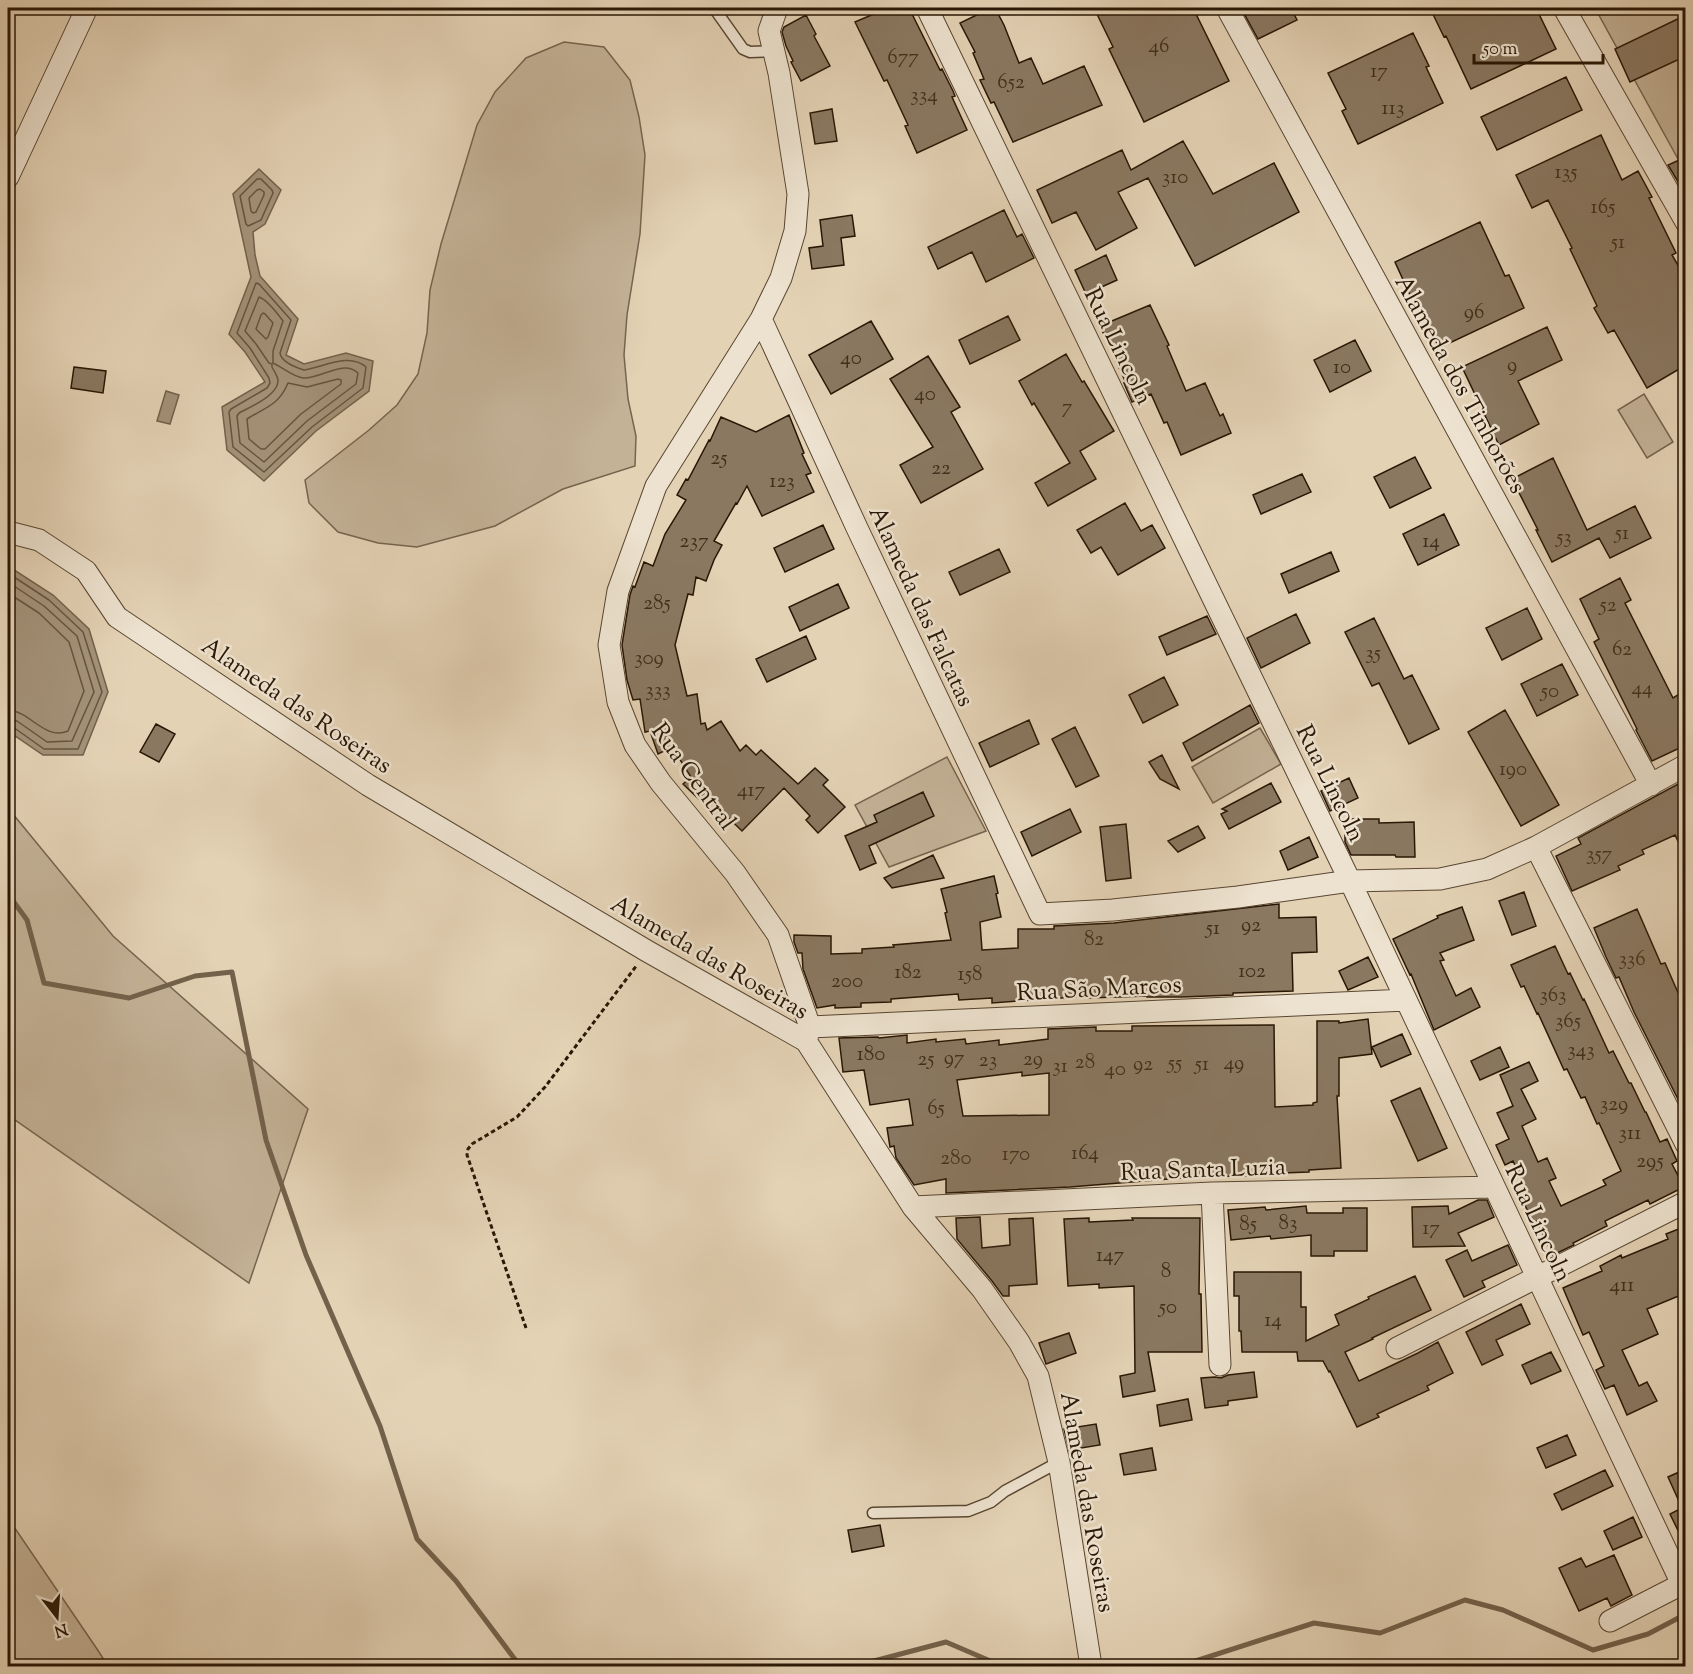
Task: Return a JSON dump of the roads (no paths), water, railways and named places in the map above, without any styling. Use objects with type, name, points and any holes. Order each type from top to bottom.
[{"type":"street","name":"Rua Central","points":[[777,8],[769,31],[779,73],[798,194],[795,231],[781,278],[760,319],[656,486],[618,591],[609,645],[618,702],[635,745],[661,783],[735,873],[778,935],[808,1034]]},
{"type":"street","name":"Rua Lincoln","points":[[927,8],[1350,881],[1536,1278],[1684,1583]]},
{"type":"street","name":"Alameda dos Tinhorões","points":[[1227,8],[1651,785]]},
{"type":"street","points":[[1564,8],[1686,222]]},
{"type":"street","points":[[8,177],[85,12]]},
{"type":"street","name":"Alameda das Falcatas","points":[[760,319],[1040,914],[1113,910],[1238,897],[1350,881]]},
{"type":"street","name":"Alameda das Roseiras","points":[[8,532],[39,540],[86,571],[117,617],[368,785],[647,951],[808,1034],[913,1207],[982,1289],[1019,1342],[1038,1376],[1059,1462],[1091,1666]]},
{"type":"street","points":[[1350,881],[1440,879],[1487,869],[1536,847],[1686,765]]},
{"type":"street","points":[[1536,847],[1686,1144]]},
{"type":"street","name":"Rua São Marcos","points":[[808,1034],[1406,1000]]},
{"type":"street","name":"Rua Santa Luzia","points":[[913,1207],[1212,1193],[1494,1187]]},
{"type":"street","points":[[1212,1193],[1220,1365]]},
{"type":"street","points":[[1397,1348],[1686,1202]]},
{"type":"street","points":[[1610,1621],[1684,1583]]},
{"type":"lane","points":[[714,8],[742,49],[750,52],[773,51]]},
{"type":"lane","points":[[873,1513],[968,1511],[991,1502],[1005,1491],[1059,1462]]},
{"type":"water","points":[[259,169],[281,190],[265,224],[253,232],[260,276],[298,319],[286,355],[304,364],[346,353],[373,361],[369,391],[316,431],[264,481],[227,450],[222,407],[265,382],[245,352],[229,334],[251,277],[233,194]]},
{"type":"water","points":[[166,391],[179,395],[170,424],[157,421]]},
{"type":"water","points":[[8,566],[53,595],[89,629],[108,692],[83,755],[43,755],[8,731]]},
{"type":"waterway","points":[[8,894],[27,920],[44,983],[129,998],[195,976],[232,972],[266,1140],[306,1255],[380,1426],[417,1539],[456,1581],[520,1666]]},
{"type":"waterway","points":[[1180,1666],[1314,1623],[1380,1633],[1465,1600],[1503,1610],[1593,1650],[1648,1634],[1686,1614]]},
{"type":"waterway","points":[[855,1666],[946,1642],[1002,1666]]}]
